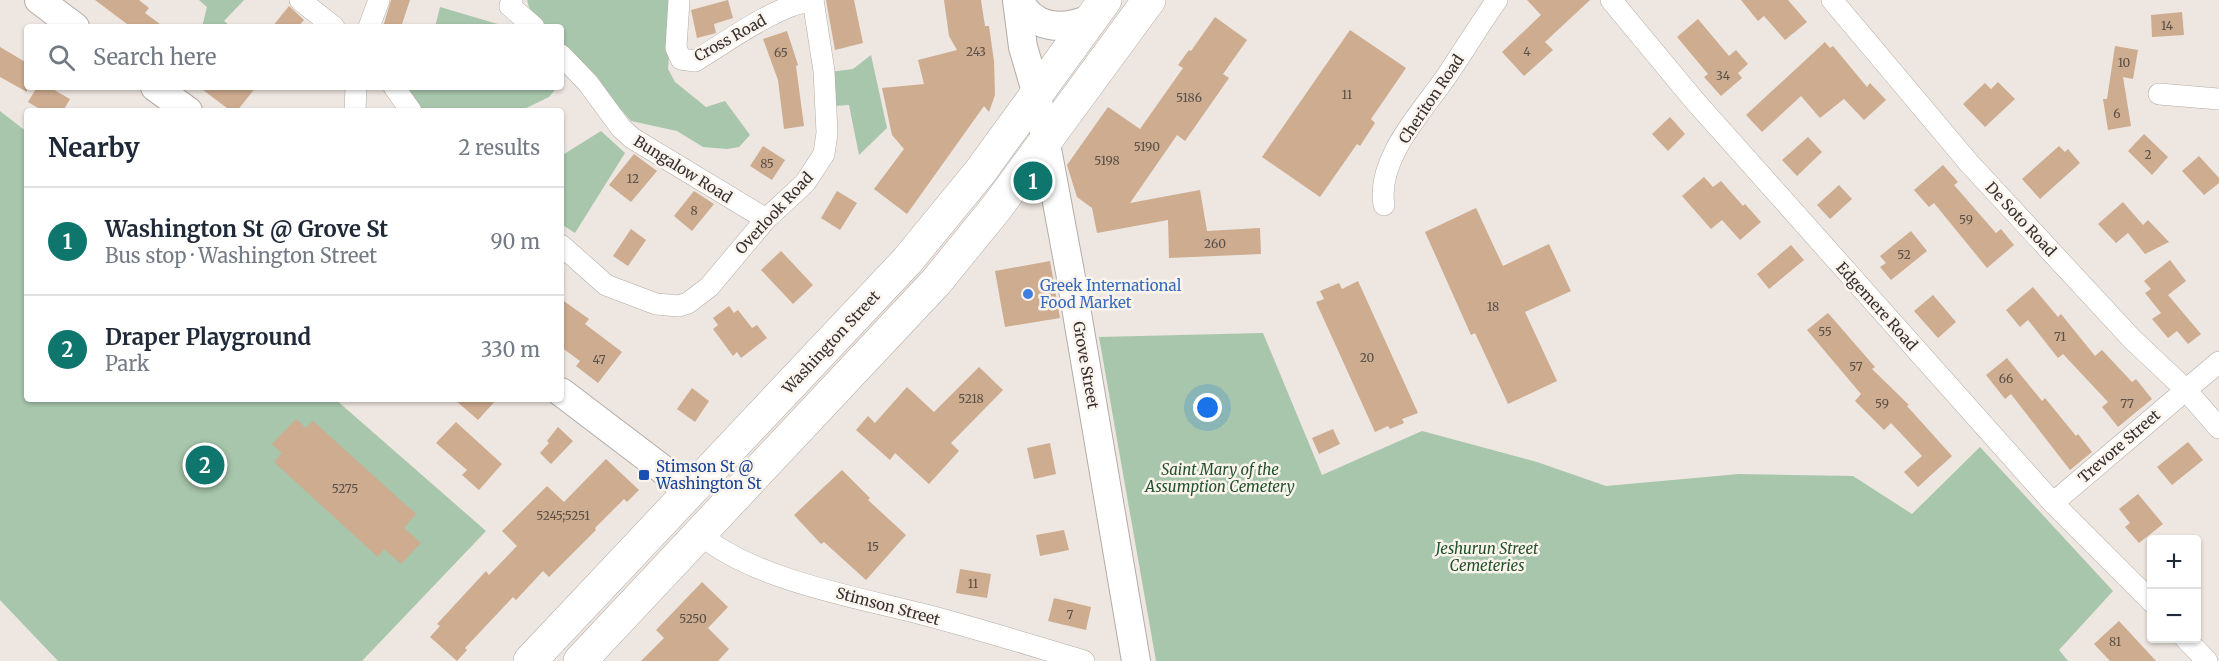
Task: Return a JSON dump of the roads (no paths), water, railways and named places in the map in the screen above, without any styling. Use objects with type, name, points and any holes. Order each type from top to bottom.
[{"type":"main road","points":[[39,0],[71,24]]},
{"type":"main road","points":[[1018,0],[1034,20],[1051,26],[1070,25],[1098,9]]},
{"type":"main road","name":"Grove Street","points":[[1018,0],[1023,47],[1037,95],[1070,272],[1136,661]]},
{"type":"main road","points":[[580,661],[936,282],[997,207],[1149,0]]},
{"type":"main road","name":"Washington Street","points":[[530,661],[907,261],[980,172],[1098,9]]},
{"type":"main road","points":[[159,90],[184,108]]},
{"type":"main road","points":[[564,394],[661,468],[681,501],[708,525]]},
{"type":"street","points":[[300,0],[330,24]]},
{"type":"street","points":[[370,24],[379,0]]},
{"type":"street","name":"Cross Road","points":[[679,0],[676,48],[681,59],[694,61],[786,8],[813,0]]},
{"type":"street","name":"Overlook Road","points":[[564,248],[597,278],[621,292],[656,304],[679,306],[688,303],[709,286],[766,219],[804,183],[819,165],[826,144],[824,70],[813,0]]},
{"type":"street","name":"Cheriton Road","points":[[1384,205],[1382,192],[1386,172],[1399,145],[1497,0]]},
{"type":"street","name":"Edgemere Road","points":[[1611,0],[1694,100],[2053,503],[2147,598]]},
{"type":"street","name":"De Soto Road","points":[[1832,0],[1969,163],[2132,339],[2186,389],[2219,428]]},
{"type":"street","points":[[511,3],[531,24]]},
{"type":"street","name":"Bungalow Road","points":[[564,58],[588,83],[621,128],[632,138],[766,219]]},
{"type":"street","points":[[355,108],[356,90]]},
{"type":"street","points":[[396,90],[409,108]]},
{"type":"street","points":[[2159,94],[2219,99]]},
{"type":"street","name":"Trevore Street","points":[[2053,503],[2219,362]]},
{"type":"street","name":"Stimson Street","points":[[708,525],[719,548],[741,561],[811,585],[1084,661]]},
{"type":"street","points":[[2190,643],[2206,661]]},
{"type":"place","name":"Washington St @ Grove St","points":[[1033,181]]},
{"type":"place","name":"Greek International Food Market","points":[[1028,294]]},
{"type":"place","name":"Draper Playground","points":[[205,465]]},
{"type":"place","name":"Stimson St @ Washington St","points":[[644,475]]},
{"type":"park label","name":"Saint Mary of the Assumption Cemetery","points":[[1220,478]]},
{"type":"park label","name":"Jeshurun Street Cemeteries","points":[[1487,556]]}]
